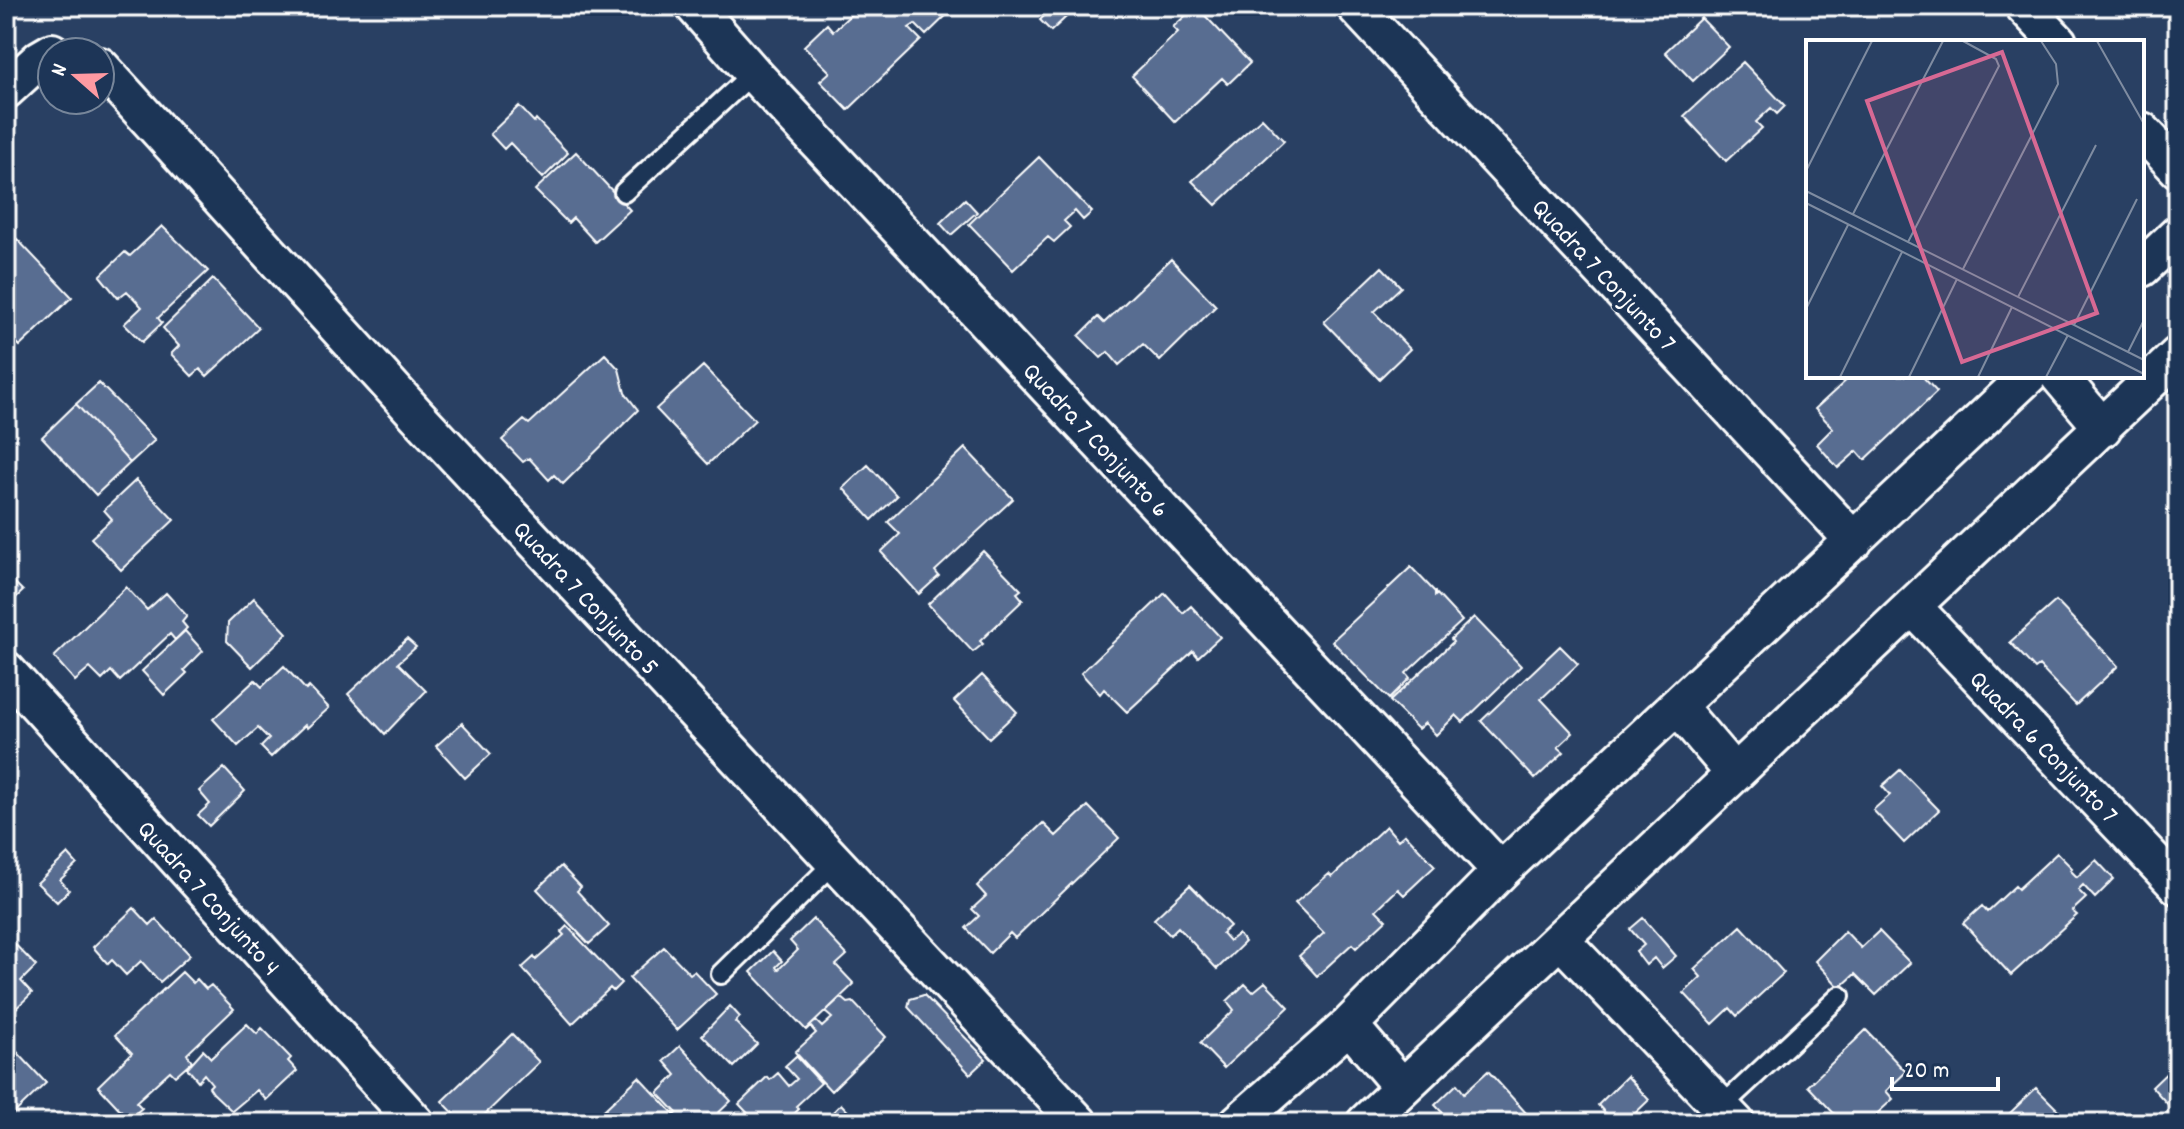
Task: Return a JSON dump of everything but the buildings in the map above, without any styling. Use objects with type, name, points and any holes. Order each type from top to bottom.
[{"type":"street","name":"Quadra 7 Conjunto 6","points":[[694,6],[753,73],[1501,871]]},
{"type":"street","name":"Quadra 7 Conjunto 7","points":[[1355,6],[1854,541]]},
{"type":"street","points":[[2024,6],[2056,40]]},
{"type":"street","points":[[6,90],[36,63]]},
{"type":"street","name":"Quadra 7 Conjunto 5","points":[[116,84],[416,414],[1079,1123]]},
{"type":"street","points":[[2144,133],[2178,169]]},
{"type":"street","points":[[2144,266],[2178,234]]},
{"type":"street","points":[[1365,1123],[2178,355]]},
{"type":"street","points":[[1238,1123],[1349,1025],[1501,871],[2026,378]]},
{"type":"street","points":[[2061,378],[2103,428]]},
{"type":"street","name":"Quadra 6 Conjunto 7","points":[[1912,606],[2178,886]]},
{"type":"street","name":"Quadra 7 Conjunto 4","points":[[6,670],[416,1123]]},
{"type":"street","points":[[1677,706],[1734,773]]},
{"type":"street","points":[[1560,939],[1728,1115]]},
{"type":"street","points":[[1349,1025],[1402,1087]]},
{"type":"lane","points":[[624,192],[753,73]]},
{"type":"lane","points":[[721,974],[835,862]]},
{"type":"lane","points":[[1728,1115],[1840,996]]}]
